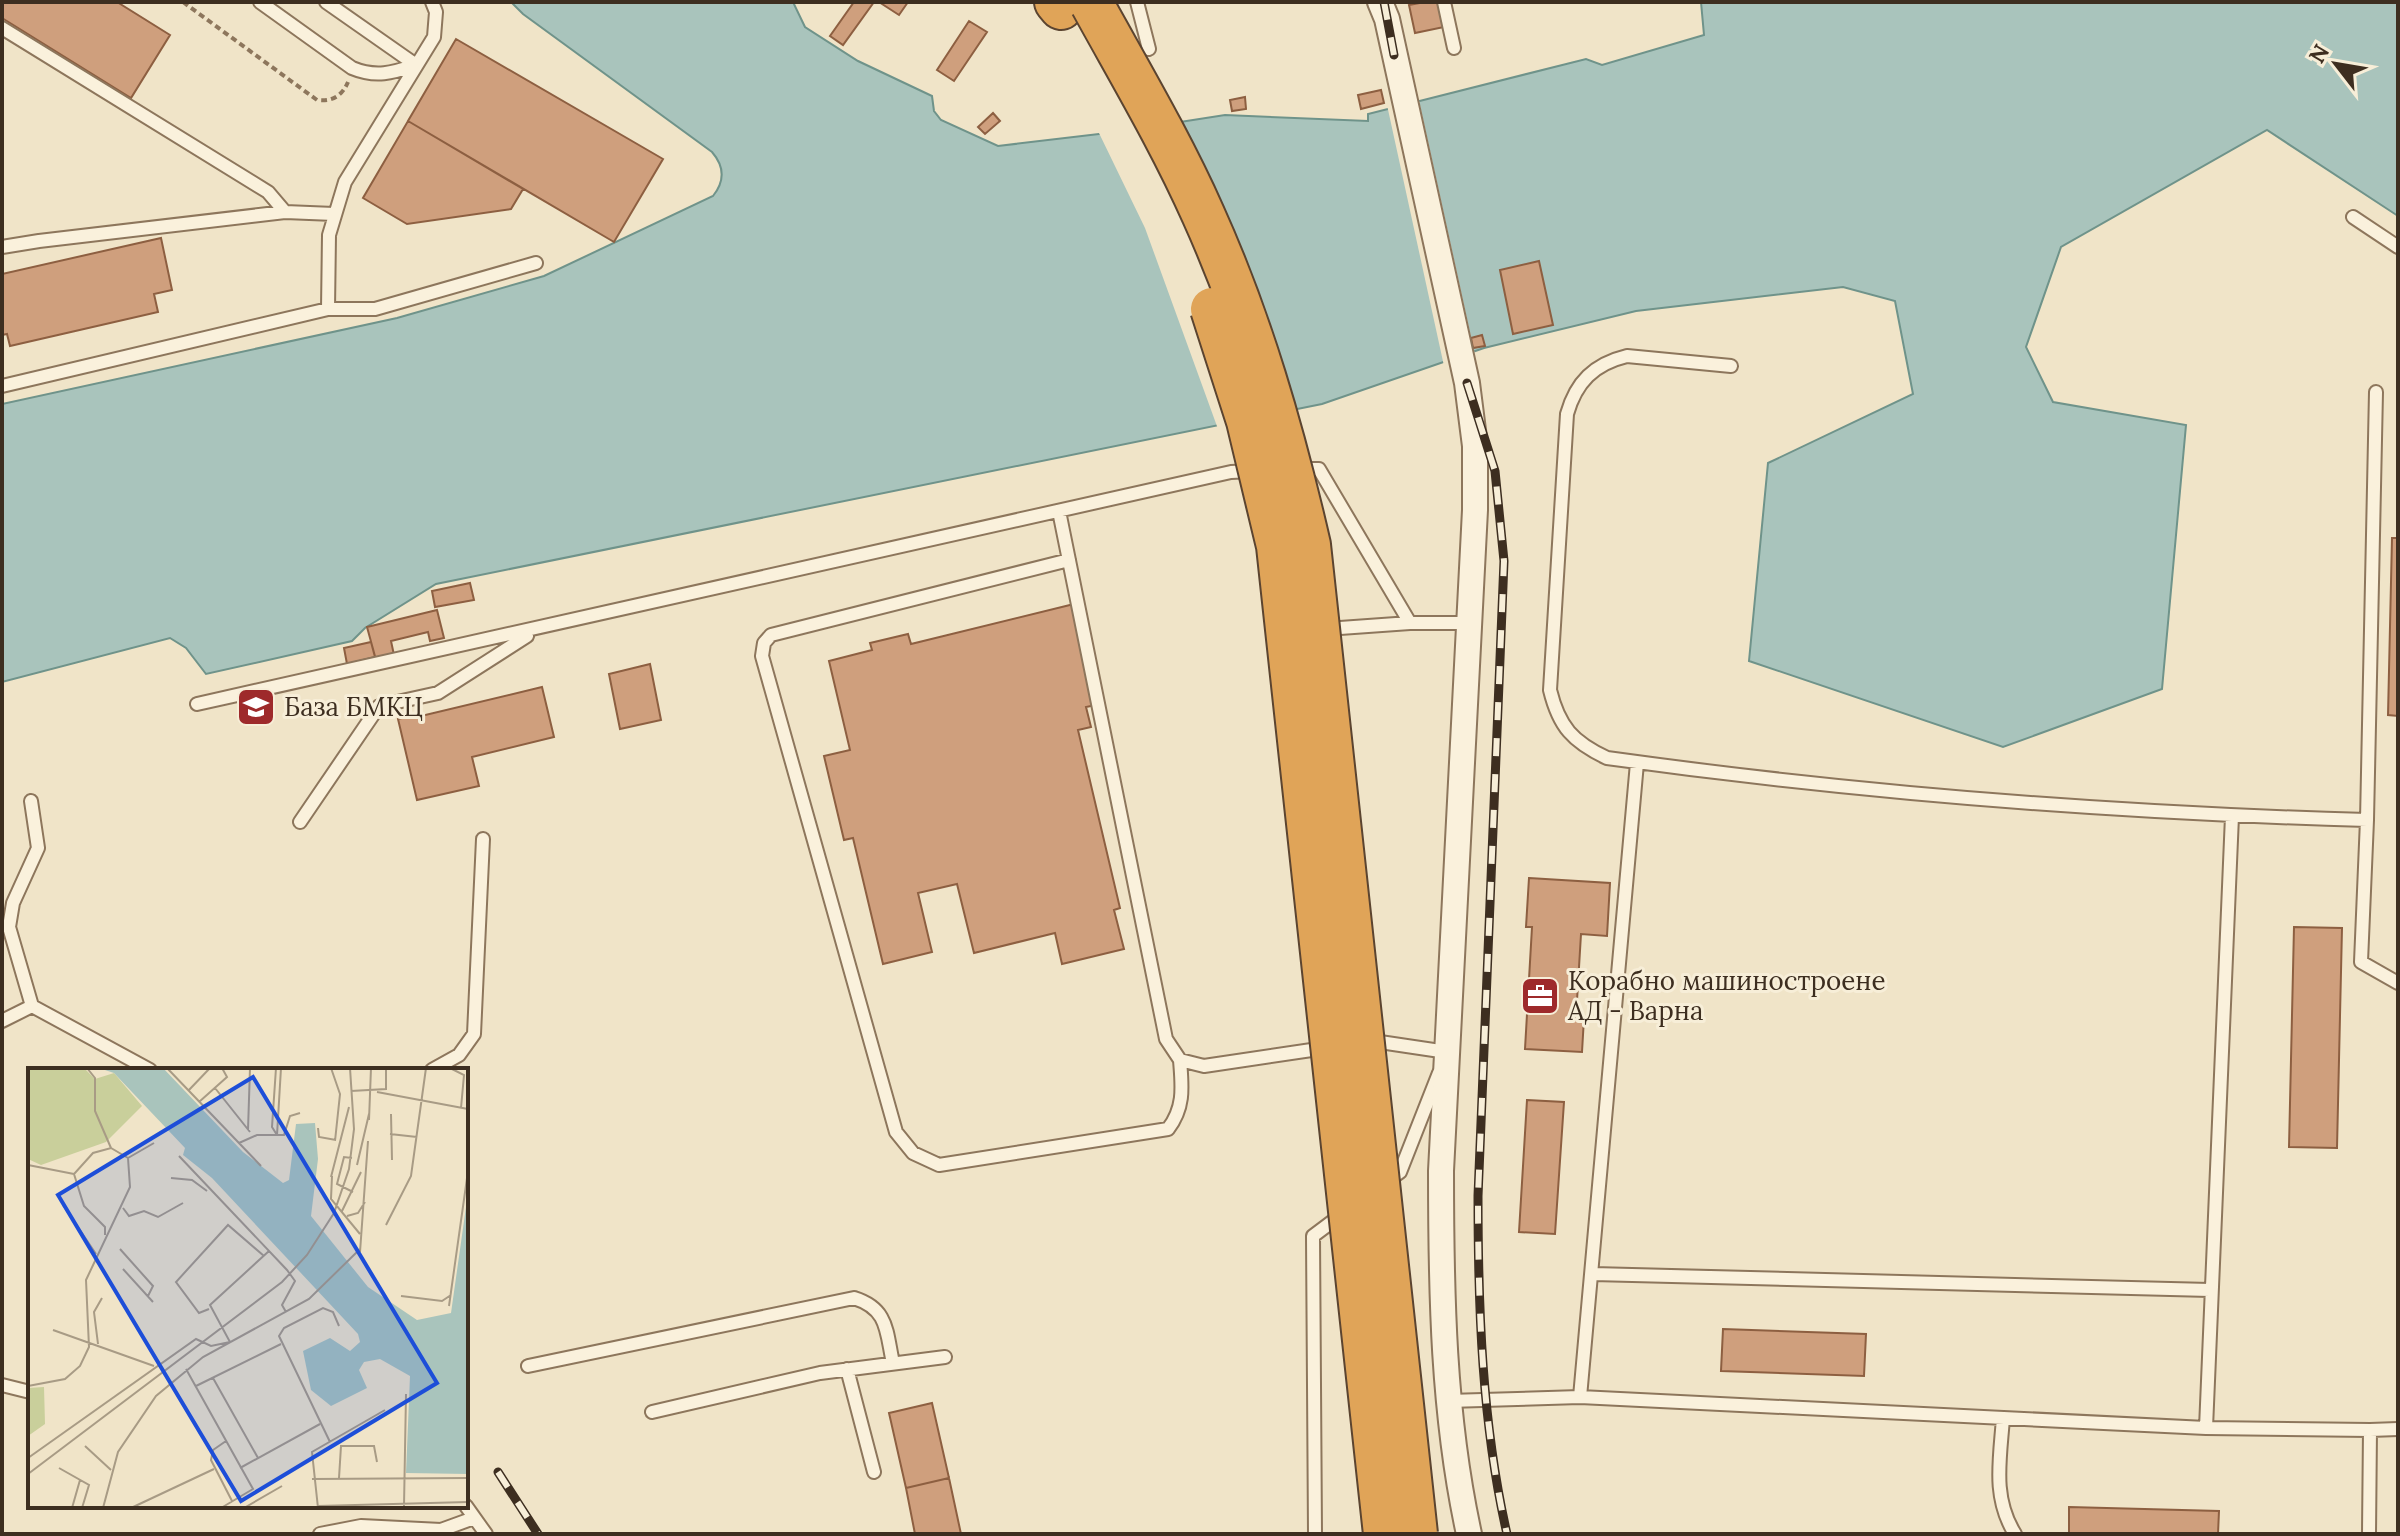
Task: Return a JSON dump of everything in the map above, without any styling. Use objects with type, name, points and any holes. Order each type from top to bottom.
[{"type":"highway","points":[[1056,2],[1122,116],[1175,220],[1210,303],[1248,421],[1278,546],[1385,1534]]},
{"type":"highway","points":[[1090,2],[1204,214],[1260,360],[1287,450],[1309,545],[1416,1534]]},
{"type":"street","points":[[1380,2],[1387,19],[1467,383],[1475,475],[1441,1171],[1448,1401],[1455,1461],[1469,1534]]},
{"type":"lane","points":[[260,2],[343,62],[366,74],[382,75],[416,65]]},
{"type":"lane","points":[[326,2],[416,65]]},
{"type":"lane","points":[[328,309],[329,235],[334,214],[345,182],[434,37],[436,12],[432,2]]},
{"type":"lane","points":[[1137,2],[1149,49]]},
{"type":"lane","points":[[1444,2],[1454,48]]},
{"type":"lane","points":[[2,28],[268,192],[285,212]]},
{"type":"lane","points":[[2,247],[285,212],[334,214]]},
{"type":"lane","points":[[2353,217],[2398,247]]},
{"type":"lane","points":[[2,386],[328,309],[375,309],[536,263]]},
{"type":"lane","points":[[1731,366],[1644,355],[1611,360],[1582,380],[1572,396],[1567,414],[1550,690],[1555,711],[1566,730],[1584,748],[1607,758],[1637,763],[1879,791],[2232,816],[2367,820]]},
{"type":"lane","points":[[2376,392],[2361,962],[2398,983]]},
{"type":"lane","points":[[197,704],[1231,472],[1319,469],[1410,623]]},
{"type":"lane","points":[[1059,511],[1069,560],[1166,1039],[1180,1060],[1182,1099],[1178,1116],[1168,1129],[939,1165],[913,1153],[896,1132],[762,656],[764,643],[771,635],[1069,560]]},
{"type":"lane","points":[[1272,634],[1410,623],[1469,623]]},
{"type":"lane","points":[[300,822],[379,706],[438,693],[537,630]]},
{"type":"lane","points":[[1580,1397],[1637,763]]},
{"type":"lane","points":[[31,801],[38,848],[13,903],[9,927],[32,1006],[146,1068]]},
{"type":"lane","points":[[2206,1428],[2232,816]]},
{"type":"lane","points":[[436,1068],[459,1055],[474,1034],[483,839]]},
{"type":"lane","points":[[2,1021],[32,1006]]},
{"type":"lane","points":[[1180,1060],[1204,1066],[1380,1042],[1447,1051],[1400,1172],[1313,1236],[1315,1534]]},
{"type":"lane","points":[[1593,1274],[2210,1290]]},
{"type":"lane","points":[[528,1366],[854,1298],[870,1303],[882,1313],[893,1363]]},
{"type":"lane","points":[[652,1412],[820,1373],[945,1357]]},
{"type":"lane","points":[[847,1369],[874,1472]]},
{"type":"lane","points":[[2,1385],[28,1392]]},
{"type":"lane","points":[[1448,1401],[1580,1397],[2206,1428],[2398,1429]]},
{"type":"lane","points":[[2003,1418],[1998,1493],[2007,1522],[2015,1534]]},
{"type":"lane","points":[[2369,1534],[2370,1430]]},
{"type":"lane","points":[[467,1508],[486,1534]]},
{"type":"lane","points":[[320,1534],[361,1526],[441,1530],[474,1518]]},
{"type":"path","points":[[183,2],[317,100],[332,100],[344,91],[349,77],[343,62]]},
{"type":"water","points":[[511,2],[793,2],[805,27],[858,61],[932,96],[934,111],[941,120],[998,146],[1225,115],[1368,121],[1368,114],[1586,59],[1602,65],[1704,35],[1701,2],[2398,2],[2398,216],[2267,130],[2061,247],[2026,347],[2053,402],[2186,425],[2162,689],[2003,747],[1749,661],[1768,463],[1913,394],[1895,301],[1843,287],[1636,311],[1484,348],[1322,404],[436,584],[365,628],[352,641],[206,674],[186,648],[170,638],[2,682],[2,404],[397,318],[544,276],[713,196],[722,174],[712,152],[523,14]]},
{"type":"pier","points":[[1418,96],[1475,355],[1444,366],[1387,105]]},
{"type":"pier","points":[[1170,119],[1296,414],[1218,429],[1145,228],[1098,131]]},
{"type":"building","points":[[2,2],[117,2],[170,35],[131,98],[2,18]]},
{"type":"building","points":[[854,2],[874,2],[843,45],[830,36]]},
{"type":"building","points":[[879,2],[908,2],[899,15]]},
{"type":"building","points":[[1439,2],[1444,27],[1415,33],[1409,5]]},
{"type":"building","points":[[969,21],[987,32],[954,81],[937,70]]},
{"type":"building","points":[[456,39],[663,159],[614,242],[408,121]]},
{"type":"building","points":[[1381,90],[1384,103],[1361,109],[1358,95]]},
{"type":"building","points":[[1245,97],[1246,109],[1232,111],[1230,100]]},
{"type":"building","points":[[993,113],[1000,121],[985,134],[978,127]]},
{"type":"building","points":[[408,121],[523,189],[511,209],[407,224],[363,198]]},
{"type":"building","points":[[161,238],[172,290],[154,294],[158,312],[10,346],[7,334],[2,335],[2,274]]},
{"type":"building","points":[[1539,261],[1553,325],[1513,334],[1500,270]]},
{"type":"building","points":[[1482,335],[1485,346],[1473,348],[1471,338]]},
{"type":"building","points":[[2392,538],[2398,538],[2398,716],[2388,715]]},
{"type":"building","points":[[470,583],[474,600],[435,607],[432,591]]},
{"type":"building","points":[[1074,604],[1096,705],[1086,707],[1091,727],[1078,730],[1120,908],[1114,910],[1124,949],[1062,964],[1055,933],[974,953],[957,884],[918,893],[932,952],[883,964],[853,838],[844,840],[824,756],[850,750],[829,661],[872,650],[870,643],[908,634],[911,644]]},
{"type":"building","points":[[437,610],[444,638],[430,641],[428,632],[391,641],[394,655],[376,660],[367,627]]},
{"type":"building","points":[[371,642],[375,657],[347,664],[344,648]]},
{"type":"building","points":[[650,664],[661,720],[620,729],[609,674]]},
{"type":"building","points":[[542,687],[554,737],[472,757],[479,786],[417,800],[398,719]]},
{"type":"building","points":[[1529,878],[1610,883],[1607,936],[1581,934],[1576,1017],[1584,1018],[1582,1052],[1525,1049],[1532,927],[1526,927]]},
{"type":"building","points":[[2294,927],[2342,928],[2337,1148],[2289,1147]]},
{"type":"building","points":[[1527,1100],[1564,1102],[1555,1234],[1519,1232]]},
{"type":"building","points":[[1723,1329],[1866,1334],[1864,1376],[1721,1371]]},
{"type":"building","points":[[932,1403],[949,1478],[906,1488],[889,1413]]},
{"type":"building","points":[[949,1478],[961,1534],[915,1534],[906,1488]]},
{"type":"building","points":[[2069,1507],[2219,1511],[2218,1534],[2069,1534]]},
{"type":"railway","points":[[1384,2],[1394,55]]},
{"type":"railway","points":[[1467,383],[1495,471],[1504,561],[1478,1196],[1483,1366],[1492,1451],[1507,1534]]},
{"type":"railway","points":[[498,1472],[538,1534]]},
{"type":"place","name":"База БМКЦ","points":[[256,707]]},
{"type":"place","name":"Корабно машиностроене АД - Варна","points":[[1540,996]]}]
